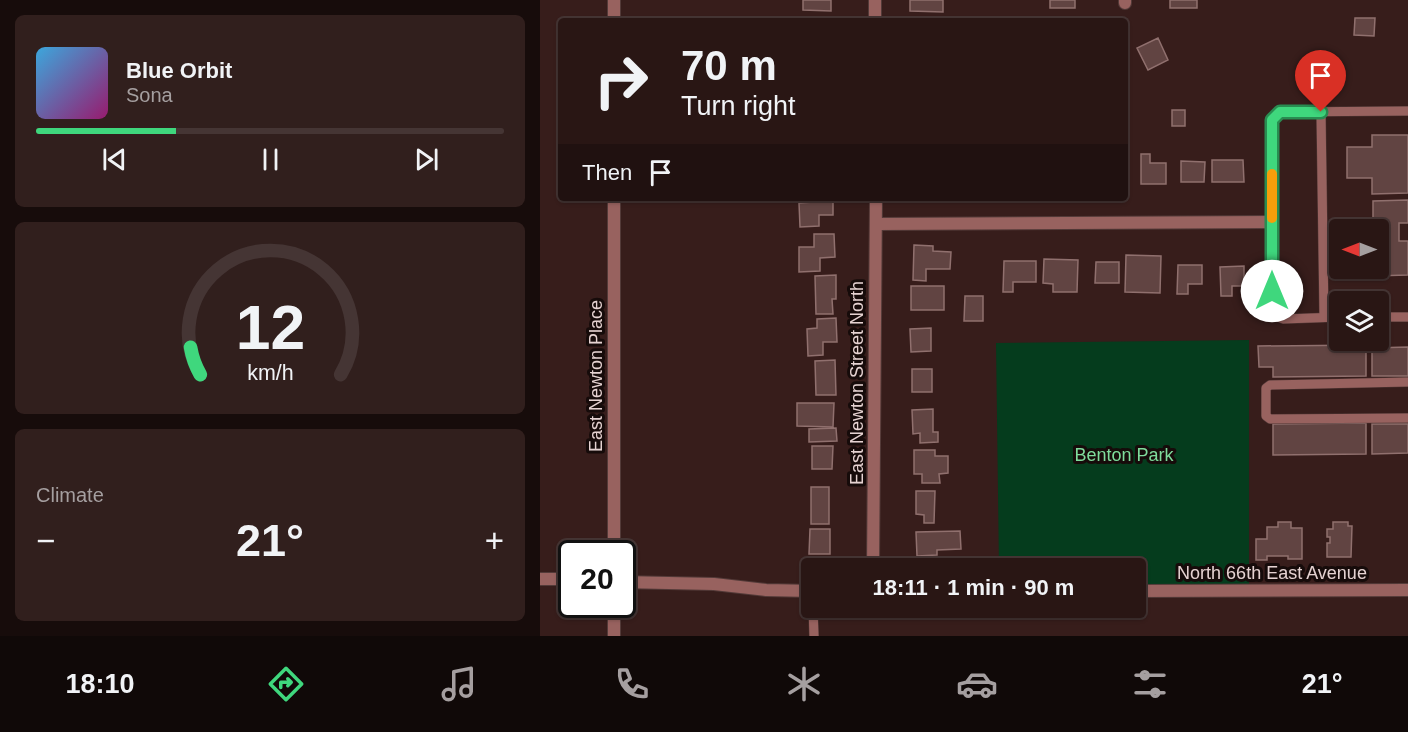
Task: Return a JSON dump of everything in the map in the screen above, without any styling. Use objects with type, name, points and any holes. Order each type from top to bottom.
[{"type":"street","points":[[614,0],[614,18]]},
{"type":"street","points":[[875,0],[875,18]]},
{"type":"street","name":"East Newton Place","points":[[614,201],[614,540]]},
{"type":"street","name":"East Newton Street North","points":[[873,558],[876,201]]},
{"type":"street","points":[[876,224],[1272,222]]},
{"type":"street","points":[[540,579],[558,579]]},
{"type":"street","points":[[636,582],[714,584],[766,590],[801,591]]},
{"type":"street","name":"North 66th East Avenue","points":[[1146,591],[1408,590]]},
{"type":"street","points":[[614,618],[614,636]]},
{"type":"lane","points":[[1329,318],[1283,319],[1272,314],[1272,120],[1280,112],[1408,111]]},
{"type":"lane","points":[[1321,112],[1324,318]]},
{"type":"lane","points":[[1389,317],[1408,317]]},
{"type":"lane","points":[[1408,382],[1270,385],[1266,388],[1266,416],[1270,419],[1408,418]]},
{"type":"lane","points":[[813,618],[814,636]]},
{"type":"green space","name":"Benton Park","points":[[1249,340],[1249,584],[1146,584],[1146,558],[999,558],[996,343]]},
{"type":"building","points":[[803,0],[831,0],[831,11],[803,10]]},
{"type":"building","points":[[910,0],[943,0],[943,12],[910,11]]},
{"type":"building","points":[[1050,0],[1075,0],[1075,8],[1050,8]]},
{"type":"building","points":[[1170,0],[1197,0],[1197,8],[1170,8]]},
{"type":"building","points":[[1355,18],[1375,18],[1374,36],[1354,35]]},
{"type":"building","points":[[1158,38],[1168,60],[1148,70],[1137,48]]},
{"type":"building","points":[[1172,110],[1185,110],[1185,126],[1172,126]]},
{"type":"building","points":[[1372,135],[1408,135],[1408,193],[1372,194],[1372,178],[1347,178],[1347,147],[1372,147]]},
{"type":"building","points":[[1141,154],[1150,154],[1150,163],[1166,163],[1166,184],[1141,184]]},
{"type":"building","points":[[1212,160],[1243,160],[1244,182],[1212,182]]},
{"type":"building","points":[[1181,161],[1205,162],[1204,182],[1181,182]]},
{"type":"building","points":[[1408,200],[1408,223],[1399,223],[1399,241],[1408,241],[1408,275],[1389,276],[1389,219],[1373,219],[1373,201]]},
{"type":"building","points":[[833,201],[833,215],[819,215],[819,226],[800,227],[799,203]]},
{"type":"building","points":[[814,234],[834,234],[835,257],[820,258],[820,271],[799,272],[799,247],[814,247]]},
{"type":"building","points":[[914,245],[933,246],[933,251],[951,252],[950,269],[926,269],[926,281],[913,280]]},
{"type":"building","points":[[1126,255],[1161,256],[1160,293],[1125,292]]},
{"type":"building","points":[[1044,259],[1078,260],[1077,292],[1053,292],[1053,284],[1043,283]]},
{"type":"building","points":[[1004,261],[1036,261],[1036,282],[1013,282],[1013,292],[1003,292]]},
{"type":"building","points":[[1096,262],[1119,262],[1119,283],[1095,283]]},
{"type":"building","points":[[1178,265],[1202,265],[1202,284],[1188,284],[1188,294],[1177,294]]},
{"type":"building","points":[[1244,266],[1244,286],[1232,286],[1232,296],[1221,296],[1220,267]]},
{"type":"building","points":[[836,275],[836,299],[832,299],[833,314],[816,314],[815,276]]},
{"type":"building","points":[[911,286],[944,286],[944,310],[911,310]]},
{"type":"building","points":[[965,296],[983,296],[983,321],[964,321]]},
{"type":"building","points":[[836,318],[837,342],[823,342],[823,355],[808,356],[807,329],[817,328],[817,319]]},
{"type":"building","points":[[931,328],[931,351],[911,352],[910,329]]},
{"type":"building","points":[[1329,345],[1329,351],[1366,351],[1366,376],[1273,377],[1273,367],[1259,367],[1258,346]]},
{"type":"building","points":[[1408,347],[1408,376],[1372,376],[1372,351],[1389,351],[1389,348]]},
{"type":"building","points":[[835,360],[836,395],[816,395],[815,361]]},
{"type":"building","points":[[912,369],[932,369],[932,392],[912,392]]},
{"type":"building","points":[[797,403],[834,403],[833,427],[797,426]]},
{"type":"building","points":[[933,409],[933,432],[938,432],[938,442],[920,443],[920,433],[913,434],[912,410]]},
{"type":"building","points":[[1366,423],[1366,454],[1273,455],[1273,424]]},
{"type":"building","points":[[1372,424],[1408,424],[1408,453],[1372,454]]},
{"type":"building","points":[[836,428],[837,441],[809,442],[809,429]]},
{"type":"building","points":[[812,446],[833,446],[832,469],[812,469]]},
{"type":"building","points":[[914,450],[935,450],[935,456],[948,456],[948,473],[939,474],[940,483],[922,483],[922,474],[914,474]]},
{"type":"building","points":[[811,487],[829,487],[829,524],[811,524]]},
{"type":"building","points":[[916,491],[935,491],[934,523],[924,523],[924,515],[916,514]]},
{"type":"building","points":[[1278,522],[1291,522],[1291,528],[1302,528],[1302,559],[1267,556],[1267,560],[1256,560],[1256,539],[1267,539],[1267,527],[1278,527]]},
{"type":"building","points":[[1333,522],[1348,522],[1348,526],[1352,526],[1351,557],[1327,557],[1327,543],[1330,543],[1330,537],[1327,537],[1327,529],[1333,529]]},
{"type":"building","points":[[810,529],[830,529],[830,554],[809,554]]},
{"type":"building","points":[[960,531],[961,549],[937,550],[937,555],[917,556],[916,532]]},
{"type":"slow traffic","points":[[1272,174],[1272,218]]},
{"type":"route","points":[[1272,291],[1272,120],[1280,112],[1321,112]]}]
